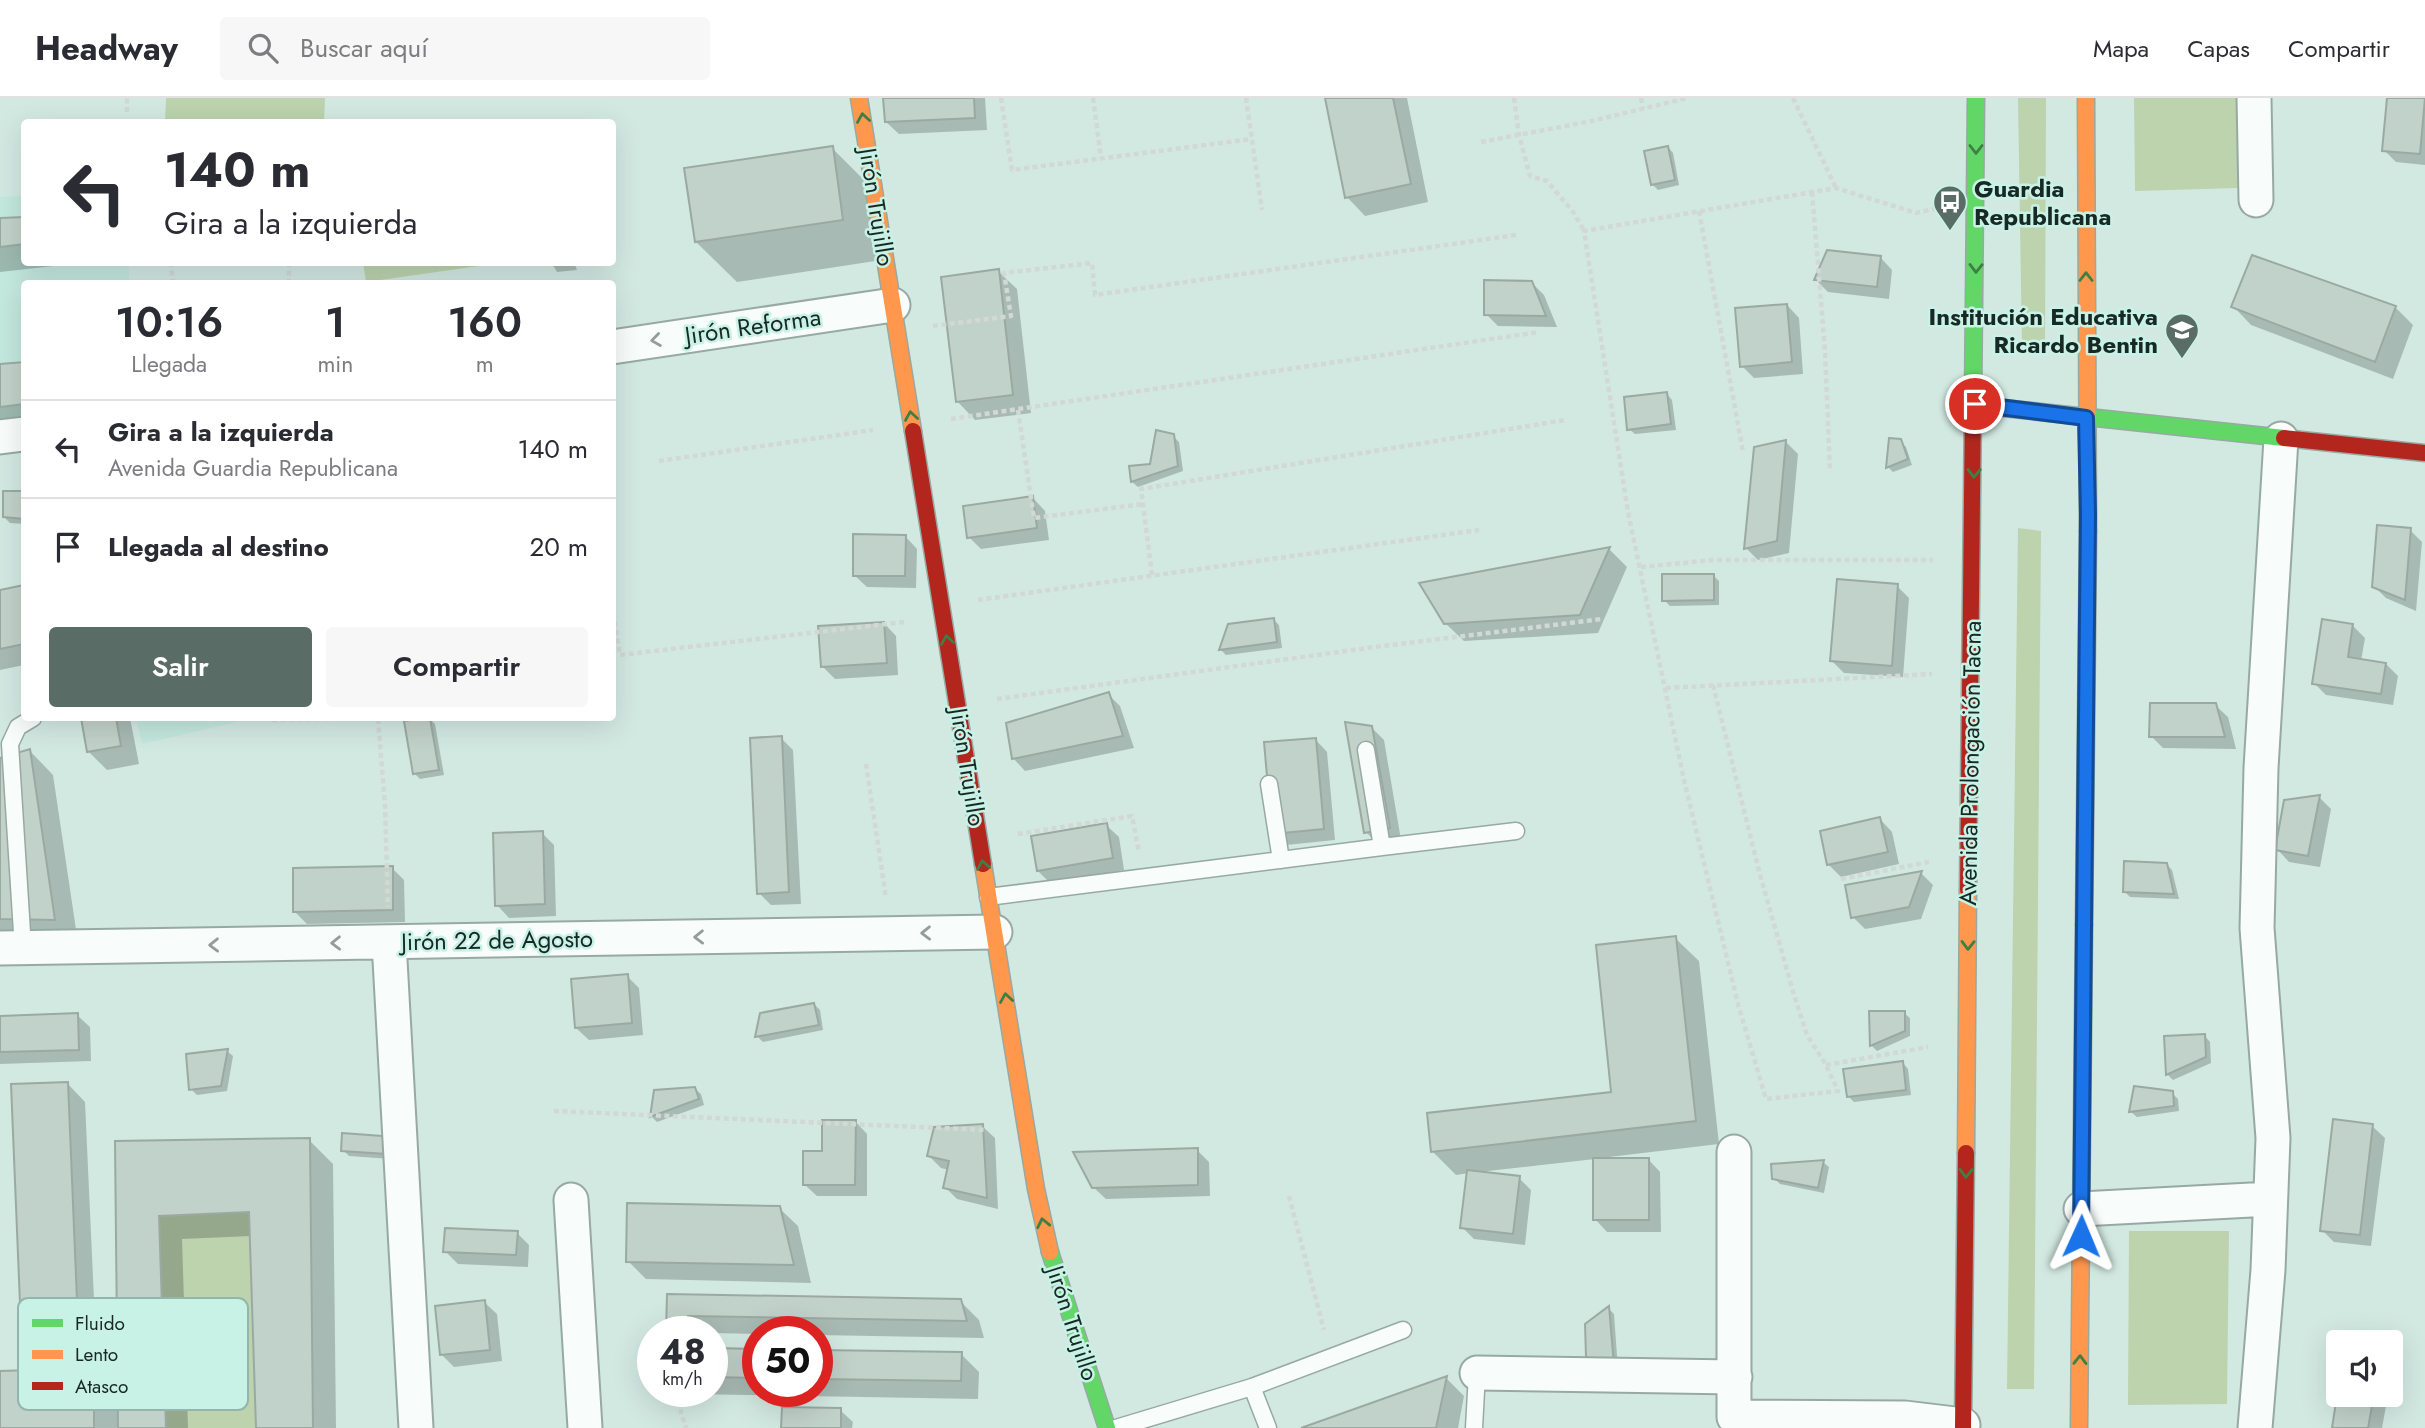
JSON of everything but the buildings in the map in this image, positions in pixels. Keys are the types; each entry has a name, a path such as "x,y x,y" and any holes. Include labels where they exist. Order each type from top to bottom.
{"main road":[{"name":"Jirón Trujillo","path":"859,98 1036,1189 1051,1256 1107,1428"},
{"name":"Avenida Prolongación Tacna","path":"1963,1427 1976,98"},
{"path":"2079,1428 2088,514 2086,98"},
{"path":"1975,404 2425,453"}],"street":[{"path":"2255,98 2256,200"},
{"name":"Jirón Reforma","path":"616,347 895,318"},
{"path":"0,437 21,434"},
{"path":"2255,1428 2268,1270 2273,1138 2257,928 2258,889 2264,700 2281,439"},
{"name":"Jirón 22 de Agosto","path":"12,948 995,932"},
{"path":"389,942 416,1428"},
{"path":"1734,1152 1734,1417 1905,1418 1963,1427"},
{"path":"2081,1209 2270,1199"},
{"path":"570,1200 584,1428"},
{"path":"1478,1373 1735,1377"}],"lane":[{"path":"12,948 10,744 18,727 28,721"},
{"path":"1366,750 1382,847"},
{"path":"1269,784 1281,860"},
{"path":"988,897 1516,831"},
{"path":"1116,1428 1252,1387 1403,1330"},
{"path":"1474,1428 1478,1373"},
{"path":"1252,1387 1268,1428"}],"path":[{"path":"127,98 127,112"},
{"path":"1001,98 1012,170 1252,139"},
{"path":"1093,98 1101,158"},
{"path":"1246,98 1262,210"},
{"path":"1514,98 1519,135 1530,176 1547,181 1574,213 1584,230 1628,512 1684,780 1738,1004 1766,1099 1838,1091 1807,1035 1797,1005 1759,871 1713,685"},
{"path":"1641,98 1643,109"},
{"path":"1481,142 1688,98"},
{"path":"1793,98 1836,188"},
{"path":"1584,230 1836,188 1916,213 1976,200"},
{"path":"1812,192 1825,350 1830,472"},
{"path":"1699,211 1743,452"},
{"path":"895,318 1011,316 1004,273 1092,262 1095,295 1516,235"},
{"path":"659,461 1539,332"},
{"path":"1018,410 1034,518 1143,503"},
{"path":"1152,575 1141,489 1565,420"},
{"path":"616,630 620,655 801,632 1152,575 1479,530"},
{"path":"1641,567 1713,560 1973,560"},
{"path":"958,704 1362,648 1602,619"},
{"path":"1666,688 1972,672"},
{"path":"377,721 385,805 389,942"},
{"path":"866,764 892,934"},
{"path":"979,840 1132,816 1143,877"},
{"path":"1840,879 1969,854"},
{"path":"1826,1065 1967,1041"},
{"path":"554,1111 1028,1132"},
{"path":"1289,1196 1324,1330"},
{"path":"679,1407 686,1428"}],"shaded area":[{"path":"166,98 325,98 324,119 165,119"},
{"path":"2018,98 2046,98 2045,354 2022,349"},
{"path":"2134,98 2237,98 2238,188 2135,191"},
{"path":"21,196 21,266 129,266 129,280 21,280 21,420 0,423 0,197"},
{"path":"364,266 479,266 380,280 366,280"},
{"path":"2018,528 2041,531 2034,1389 2007,1389"},
{"path":"137,721 241,721 142,744"},
{"path":"249,1212 256,1428 166,1428 165,1410 248,1410 248,1298 162,1298 159,1216"},
{"path":"2129,1231 2229,1231 2227,1404 2128,1405"}],"traffic: fast":[{"path":"1973,401 1976,98"},
{"path":"1975,405 2284,438"},
{"path":"2084,925 2088,531"},
{"path":"1050,1252 1107,1428"}],"traffic: slow":[{"path":"859,98 913,431"},
{"path":"2086,98 2088,531"},
{"path":"983,864 1036,1189 1050,1252"},
{"path":"1966,1153 1968,890"},
{"path":"2079,1428 2084,925"}],"traffic: jam":[{"path":"1968,890 1973,401"},
{"path":"913,431 983,864"},
{"path":"2284,438 2425,453"},
{"path":"1963,1428 1966,1153"}],"place":[{"name":"Guardia Republicana","path":"1950,232"},
{"name":"Institución Educativa Ricardo Bentin","path":"2182,360"}],"route":[{"path":"1975,404 2086,418 2088,514 2081,1236"}]}
